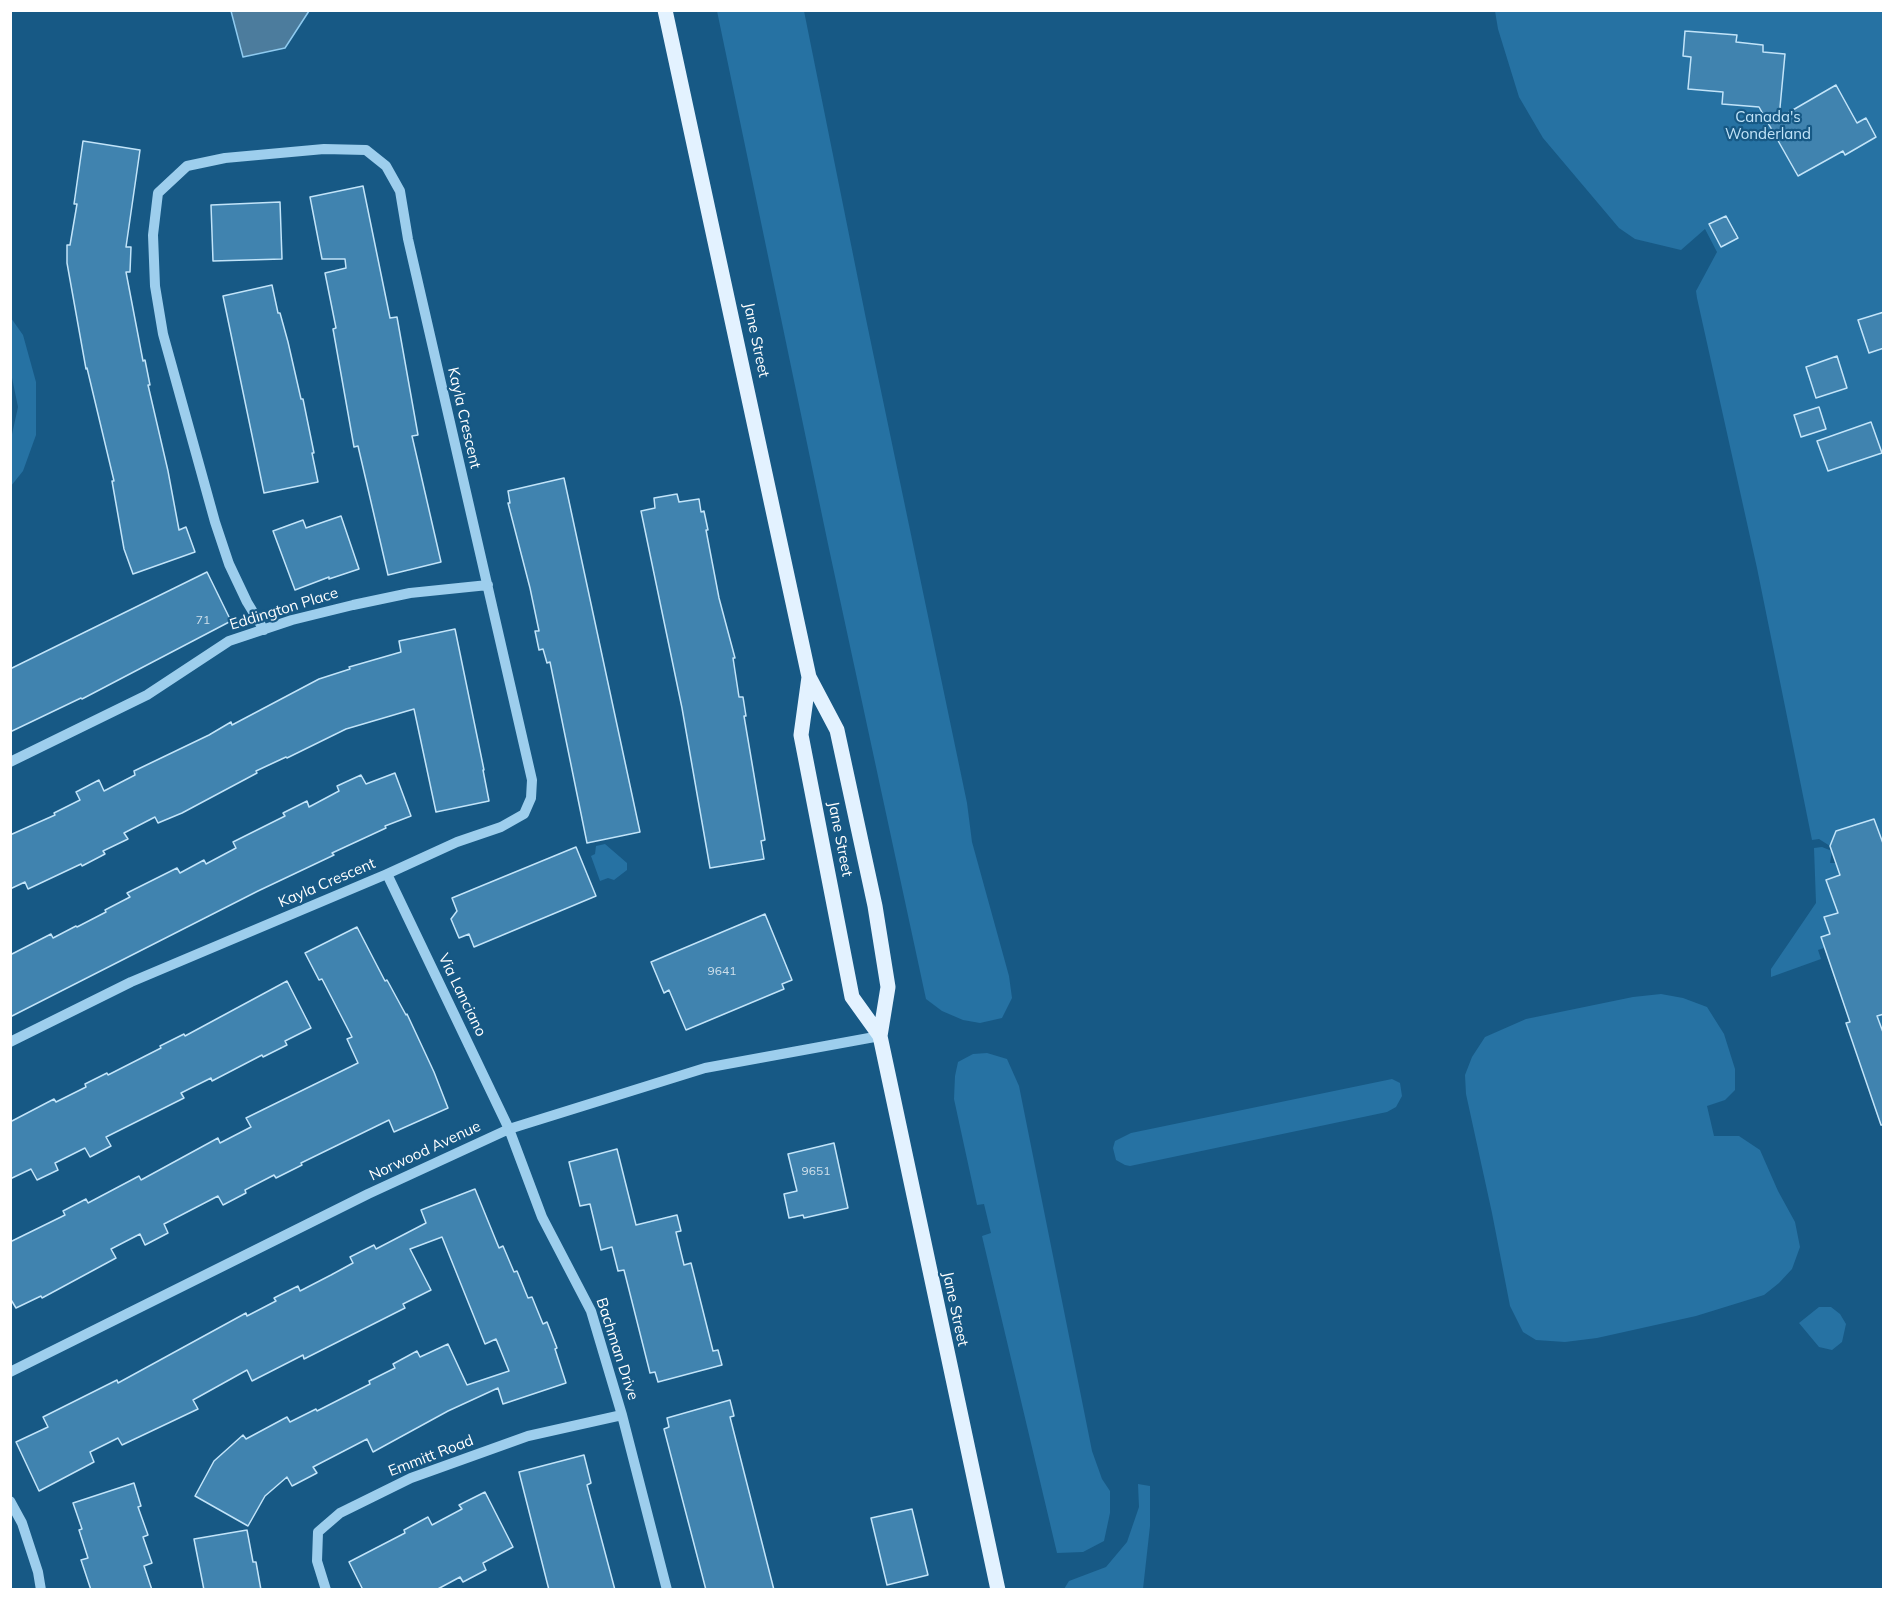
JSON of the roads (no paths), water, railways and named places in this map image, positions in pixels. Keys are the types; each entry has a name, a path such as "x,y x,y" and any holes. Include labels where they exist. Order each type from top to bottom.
{"main road":[{"name":"Jane Street","path":"665,10 809,677 837,730 874,906 888,987 880,1036 998,1590"},
{"name":"Jane Street","path":"809,677 801,735 852,997 880,1036"}],"street":[{"name":"Kayla Crescent","path":"10,1042 131,982 457,842 501,827 524,814 531,798 532,780 408,239 400,191 386,166 366,150 324,148 225,158 187,166 158,193 153,235 155,286 163,334 215,522 229,564 247,602 264,630"},
{"name":"Eddington Place","path":"10,762 147,695 229,641 292,620 353,605 410,593 488,585"},
{"name":"Via Lanciano","path":"387,874 509,1129"},
{"name":"Norwood Avenue","path":"10,1372 368,1194 509,1129 705,1068 880,1036"},
{"name":"Bachman Drive","path":"509,1129 542,1217 591,1311 622,1415 667,1590"},
{"name":"Emmitt Road","path":"326,1590 317,1561 318,1532 340,1513 411,1478 528,1436 622,1415"},
{"path":"10,1501 22,1523 38,1572 41,1590"}],"park label":[{"name":"Canada's Wonderland","path":"1768,126"}]}
